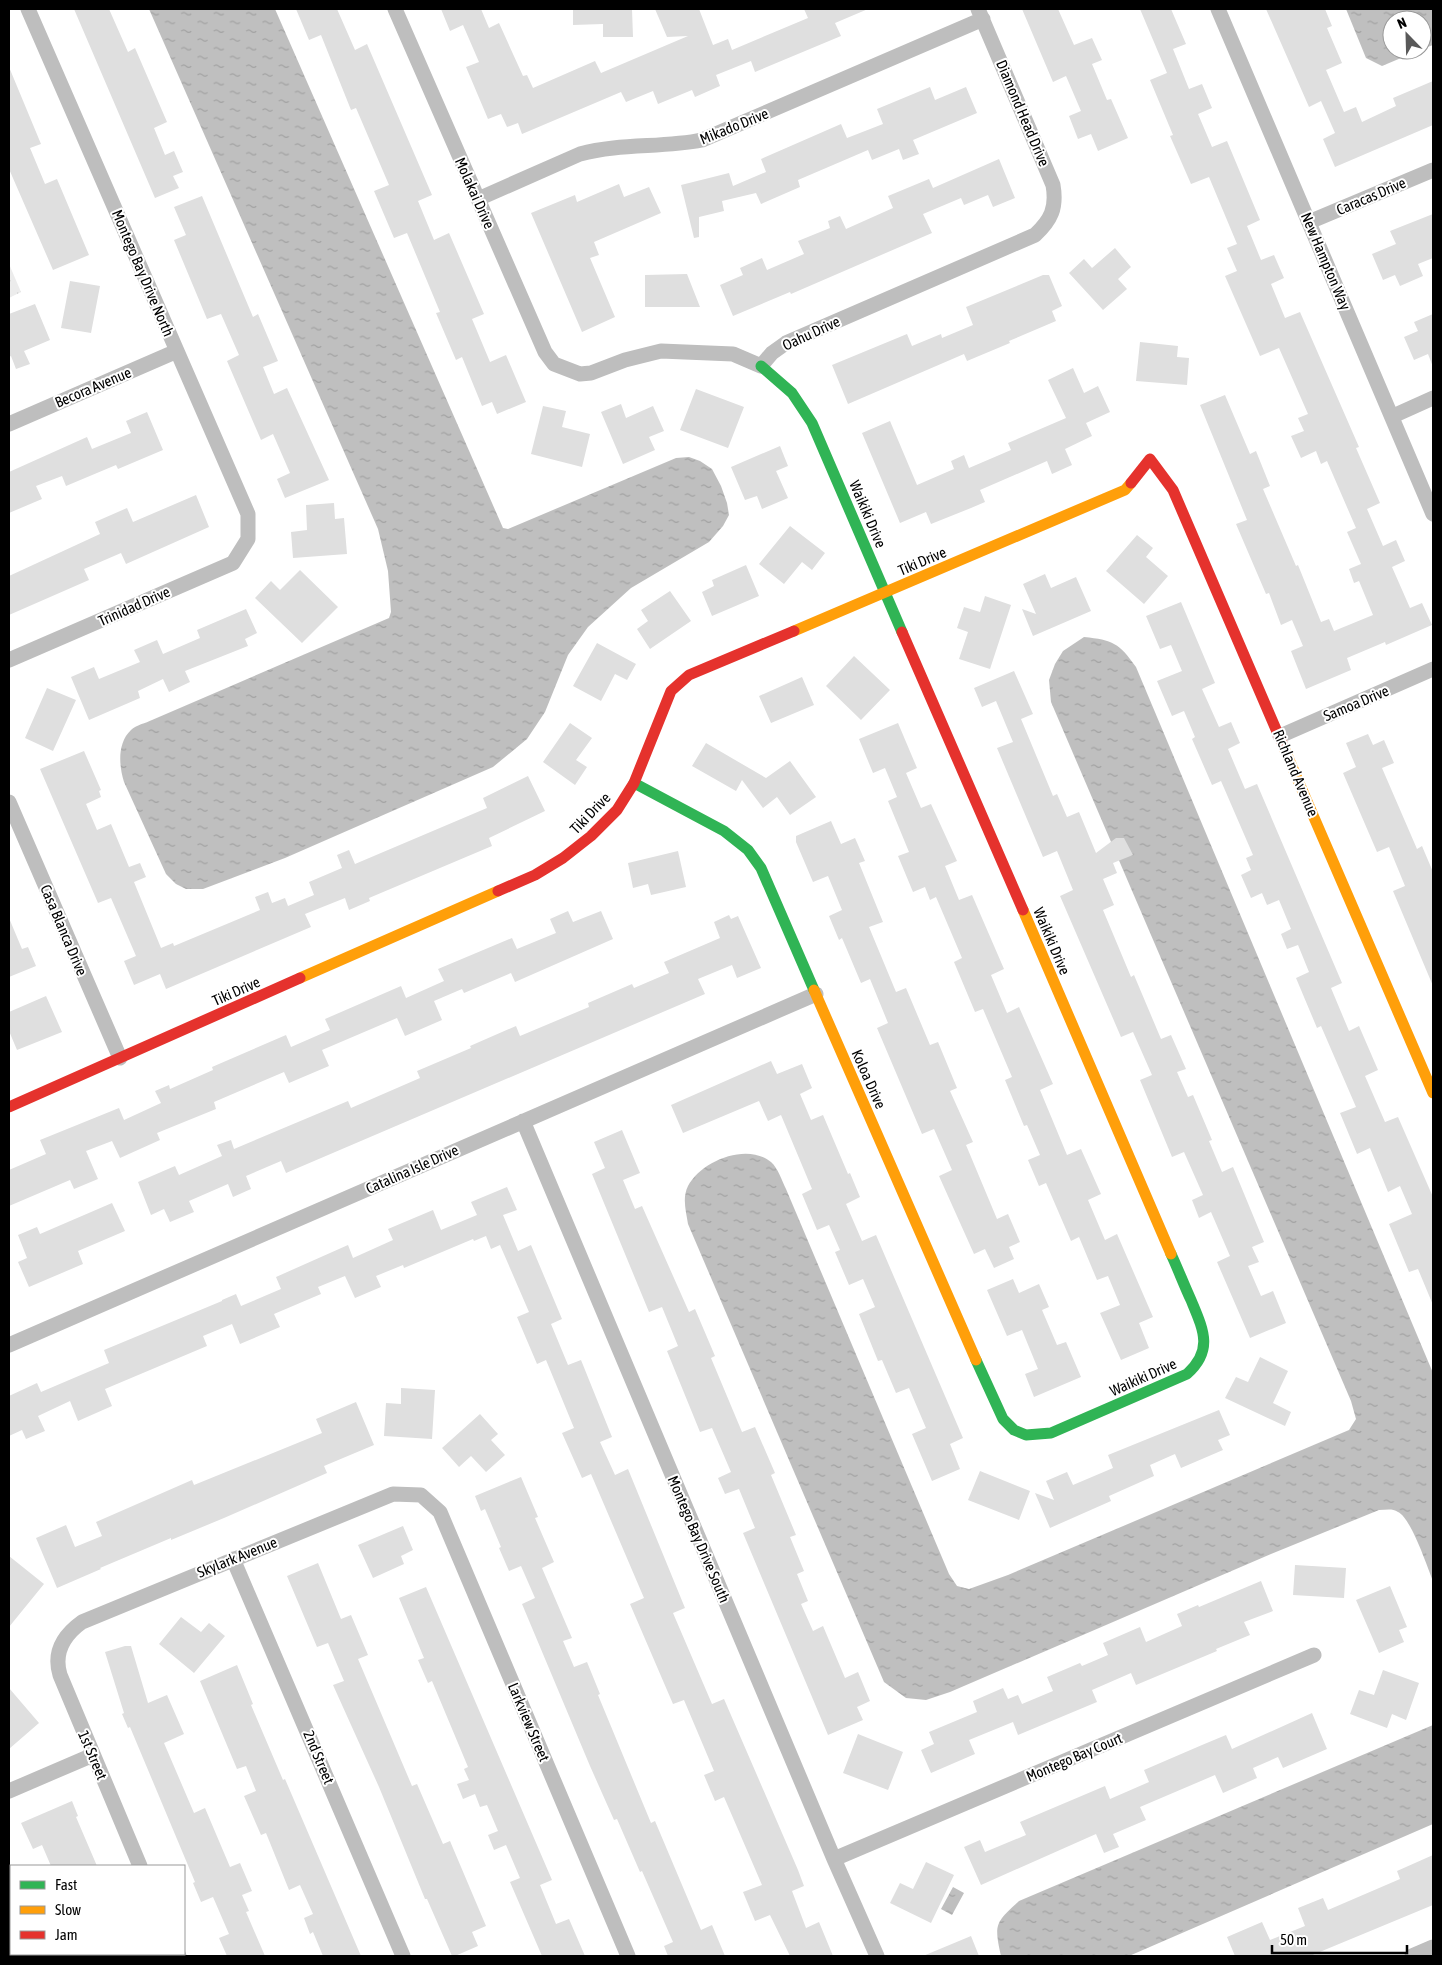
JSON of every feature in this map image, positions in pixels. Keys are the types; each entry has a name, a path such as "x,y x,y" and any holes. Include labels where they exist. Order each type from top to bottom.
{"street":[{"name":"Montego Bay Drive North","path":"28,9 248,514 248,539"},
{"name":"Molakai Drive","path":"395,9 545,352 554,364 580,374 591,373 625,360 661,351 697,351 732,354 762,366"},
{"name":"New Hampton Way","path":"1218,9 1393,416 1433,514"},
{"name":"Mikado Drive","path":"478,199 580,154 596,150 680,145 702,140 980,14"},
{"name":"Diamond Head Drive","path":"980,14 1049,172 1055,195 1050,219"},
{"name":"Caracas Drive","path":"1309,222 1433,170"},
{"name":"Oahu Drive","path":"762,366 772,353 786,342 1035,235 1050,219"},
{"name":"Becora Avenue","path":"9,424 177,351"},
{"name":"Waikiki Drive","path":"762,366 792,393 812,423 1203,1328 1204,1353 1198,1365 1187,1374 1051,1433 1036,1437 1021,1435"},
{"path":"1393,416 1433,398"},
{"name":"Tiki Drive","path":"9,1107 535,875 563,858 590,836 616,810 634,783 671,691 689,675 1125,490 1150,458"},
{"name":"Richland Avenue","path":"1150,458 1173,490 1433,1093"},
{"name":"Trinidad Drive","path":"9,660 233,563 248,539"},
{"name":"Samoa Drive","path":"1280,736 1433,670"},
{"name":"Koloa Drive","path":"634,783 724,831 748,850 761,868 998,1411 1007,1426 1021,1435"},
{"name":"Casa Blanca Drive","path":"9,802 120,1058"},
{"name":"Catalina Isle Drive","path":"9,1344 816,994"},
{"name":"Montego Bay Drive South","path":"523,1121 834,1859 877,1956"},
{"name":"Skylark Avenue","path":"63,1642 70,1630 82,1622 234,1559 393,1494 421,1494"},
{"name":"Larkview Street","path":"421,1494 440,1512 628,1956"},
{"name":"2nd Street","path":"234,1559 404,1956"},
{"name":"1st Street","path":"63,1642 56,1664 140,1865"},
{"name":"Montego Bay Court","path":"834,1859 1314,1655"},
{"path":"9,1791 93,1755"},
{"path":"1412,1956 1433,1947"}],"green space":[{"path":"9,264 21,292 9,298"}],"water":[{"path":"149,9 275,9 503,528 508,529 676,458 689,457 700,461 712,469 721,486 729,515 723,526 709,542 631,588 588,627 568,655 545,712 527,739 493,767 285,858 203,889 186,889 176,884 166,874 124,782 120,755 126,735 138,725 389,618 391,612 388,571 378,529"},
{"path":"1346,9 1433,9 1432,45 1432,10 1382,10 1382,60 1396,60 1382,66 1366,58"},
{"path":"1084,637 1109,641 1120,648 1136,667 1433,1373 1433,1581 1418,1543 1403,1516 1393,1510 1379,1510 1271,1554 950,1692 926,1700 906,1698 884,1682 688,1224 685,1200 688,1186 694,1177 714,1162 738,1154 750,1154 761,1156 771,1162 778,1171 949,1574 957,1586 969,1589 1008,1575 1349,1430 1356,1419 1351,1401 1051,702 1049,680 1055,664 1063,651"},
{"path":"1433,1725 1433,1824 1129,1956 1001,1956 997,1937 998,1925 1005,1914 1019,1901"},
{"path":"953,1887 964,1893 952,1915 941,1909"}],"building":[{"path":"74,9 109,9 128,52 135,48 167,122 154,128 165,155 174,151 183,172 173,176 179,188 155,198"},
{"path":"296,9 337,9 355,50 367,44 432,195 418,201 434,240 449,233 484,314 472,319 490,362 506,355 526,402 497,414 492,402 482,406 462,357 456,360 436,313 440,312 407,233 394,238 374,191 389,185 356,108 351,110 321,35 309,40"},
{"path":"441,9 481,9 489,28 499,23 523,76 527,75 533,88 595,61 601,73 688,36 667,37 655,9 699,9 713,45 728,39 732,50 808,18 804,9 868,9 835,23 841,36 755,72 751,61 716,75 720,86 695,97 692,90 658,104 653,91 626,102 621,92 522,134 518,123 507,127 501,114 488,119 466,67 479,62 463,25 450,31"},
{"path":"573,9 632,9 633,37 603,37 603,24 573,25"},
{"path":"1022,9 1058,9 1074,45 1092,38 1102,60 1092,64 1107,100 1111,99 1128,138 1098,151 1091,134 1078,139 1069,116 1081,111 1066,76 1053,82"},
{"path":"1140,9 1171,9 1186,44 1173,49 1189,89 1202,84 1212,108 1198,114 1212,147 1227,141 1260,220 1247,226 1261,260 1274,255 1284,278 1271,284 1285,318 1300,312 1359,447 1356,448 1380,503 1367,509 1383,546 1396,540 1405,561 1392,567 1410,608 1422,603 1432,625 1386,645 1385,642 1347,658 1351,670 1306,689 1291,651 1303,646 1292,620 1281,625 1269,593 1266,594 1236,524 1247,520 1200,405 1225,395 1250,454 1256,451 1270,486 1263,489 1296,566 1298,565 1321,622 1329,619 1334,631 1373,615 1359,581 1354,583 1349,569 1361,564 1347,532 1356,528 1327,461 1321,464 1316,451 1301,458 1291,436 1304,431 1298,418 1308,414 1279,348 1260,356 1225,276 1237,271 1227,248 1237,244 1209,177 1191,184 1170,136 1173,135 1150,80 1167,73"},
{"path":"1266,9 1325,9 1332,26 1327,28 1342,63 1326,70 1344,112 1356,107 1362,122 1396,106 1393,98 1433,81 1433,125 1335,167 1323,139 1335,133 1321,101 1309,107"},
{"path":"9,67 41,144 30,148 45,184 57,179 89,255 53,270 9,169"},
{"path":"930,87 935,100 966,87 977,113 913,140 919,154 903,160 899,149 872,160 868,150 798,180 800,187 761,204 756,193 722,201 724,211 699,217 699,237 694,238 681,185 729,173 733,186 766,172 761,159 841,124 847,138 883,124 877,109"},
{"path":"999,159 1015,198 993,207 988,195 964,205 961,198 923,214 932,233 791,294 790,292 733,316 720,285 743,275 740,268 762,258 767,270 804,254 798,241 830,228 828,221 840,216 846,229 893,208 888,196 929,179 933,188"},
{"path":"619,184 624,197 649,187 661,213 594,242 599,255 590,258 615,317 582,332 531,213 575,195 577,202"},
{"path":"202,196 253,317 258,314 278,361 263,367 274,394 287,388 329,480 285,498 277,479 290,473 273,434 261,440 227,361 239,355 221,314 207,319 174,240 186,235 174,207"},
{"path":"1433,214 1433,258 1418,264 1423,276 1400,286 1395,275 1383,280 1372,254 1396,244 1390,231"},
{"path":"1115,248 1131,267 1118,279 1127,289 1103,310 1069,273 1084,259 1092,268"},
{"path":"687,274 700,307 645,307 645,275"},
{"path":"1043,275 1049,275 1062,306 1052,311 1056,321 967,361 964,354 848,404 832,365 907,334 912,346 941,334 942,338 973,325 966,307"},
{"path":"70,281 100,286 91,333 61,328"},
{"path":"35,304 50,340 24,351 30,364 16,369 11,356 9,357 9,314"},
{"path":"1433,314 1433,367 1428,354 1414,360 1404,337 1418,331 1414,322"},
{"path":"1140,342 1178,346 1177,357 1189,358 1187,385 1136,381"},
{"path":"1073,368 1084,393 1098,386 1110,412 1086,423 1092,436 1065,449 1072,465 1052,474 1047,461 980,490 985,502 971,508 931,524 926,512 900,523 862,433 890,421 917,485 954,469 951,461 964,455 969,468 1011,450 1008,443 1066,418 1048,380"},
{"path":"696,389 744,407 728,448 680,430"},
{"path":"621,404 626,418 653,406 664,431 649,437 655,450 623,464 601,412"},
{"path":"543,406 566,411 562,427 590,434 582,467 531,454"},
{"path":"147,412 163,450 118,469 116,465 66,486 62,476 36,486 42,499 9,513 9,472 87,437 92,449 131,433 126,421"},
{"path":"780,446 788,466 776,471 788,498 762,509 757,496 745,500 731,467"},
{"path":"196,495 209,527 126,564 121,553 84,569 89,580 9,615 9,576 100,534 95,522 127,508 133,522"},
{"path":"334,503 335,519 344,518 347,554 293,558 291,532 307,530 306,505"},
{"path":"790,526 825,553 812,570 802,562 784,584 759,564"},
{"path":"1137,535 1153,548 1146,557 1168,576 1144,604 1106,571"},
{"path":"746,565 759,596 712,616 702,592 714,586 712,580"},
{"path":"300,570 338,607 302,643 255,598 271,581 280,590"},
{"path":"1045,574 1051,588 1076,577 1091,611 1033,636 1022,609 1036,614 1023,584"},
{"path":"670,591 691,621 650,649 637,629 648,621 641,610"},
{"path":"985,596 1011,605 990,669 959,659 968,632 957,628 964,607 980,612"},
{"path":"1181,602 1215,683 1202,689 1219,727 1231,722 1240,743 1228,749 1245,789 1257,784 1342,983 1331,988 1349,1031 1359,1026 1378,1070 1365,1076 1385,1122 1398,1117 1433,1197 1433,1305 1418,1269 1409,1272 1389,1224 1412,1214 1400,1186 1388,1192 1370,1148 1357,1154 1340,1113 1356,1107 1321,1026 1317,1028 1296,978 1309,972 1298,945 1287,949 1281,934 1291,929 1279,900 1267,905 1262,893 1251,898 1241,875 1251,870 1246,858 1253,855 1221,781 1212,785 1192,739 1195,737 1184,711 1172,716 1157,681 1182,671 1171,645 1160,649 1146,616"},
{"path":"246,609 257,633 245,639 248,646 185,671 190,682 169,692 163,679 138,691 140,698 89,720 71,677 94,667 99,679 140,662 134,650 157,640 163,654 200,638 197,630"},
{"path":"597,643 636,664 627,680 615,674 601,701 573,686"},
{"path":"854,656 890,690 861,720 826,686"},
{"path":"1014,671 1033,714 1021,719 1053,796 1057,794 1067,817 1079,812 1096,853 1116,838 1124,838 1133,855 1113,863 1117,873 1103,879 1114,905 1103,910 1131,977 1134,975 1161,1039 1171,1035 1186,1069 1177,1072 1188,1097 1193,1095 1212,1140 1209,1141 1222,1172 1233,1167 1264,1242 1252,1247 1259,1262 1248,1266 1261,1296 1273,1291 1286,1323 1250,1338 1217,1262 1230,1256 1211,1212 1199,1218 1192,1200 1203,1195 1184,1152 1172,1157 1140,1080 1152,1075 1133,1032 1121,1037 1060,896 1073,890 1057,851 1043,857 997,748 1013,742 996,701 982,707 974,688"},
{"path":"802,677 814,705 771,723 759,696"},
{"path":"47,688 76,700 53,751 25,738"},
{"path":"570,723 592,738 576,760 587,767 575,785 543,762"},
{"path":"898,723 917,768 906,773 921,808 931,804 957,861 945,866 959,900 972,895 1004,969 991,975 1007,1013 1019,1007 1053,1084 1040,1090 1067,1155 1081,1149 1101,1194 1088,1200 1105,1240 1117,1234 1153,1317 1139,1323 1149,1348 1121,1360 1100,1313 1120,1305 1108,1276 1097,1280 1079,1237 1071,1241 1046,1183 1039,1186 1028,1160 1040,1155 1027,1125 1024,1126 1005,1080 1012,1077 983,1009 975,1012 954,962 962,958 936,897 930,900 925,887 913,892 898,856 909,852 888,801 897,797 885,768 873,773 859,739"},
{"path":"1368,734 1373,745 1384,740 1394,763 1382,768 1417,849 1422,846 1433,872 1433,986 1393,891 1405,886 1389,847 1377,852 1343,773 1356,767 1346,743"},
{"path":"706,743 766,778 790,761 816,797 790,815 777,797 763,808 742,780 736,791 692,766"},
{"path":"84,751 101,790 99,791 101,797 86,804 97,830 111,824 129,867 140,863 146,877 134,882 161,948 173,943 174,946 260,910 255,897 268,892 272,903 285,898 288,906 314,895 309,882 342,868 337,855 349,850 355,864 487,808 483,798 528,776 545,811 489,838 492,846 369,898 370,901 349,910 345,898 305,914 311,927 166,989 160,974 134,985 124,961 136,956 111,898 98,903 40,769"},
{"path":"831,821 841,844 855,838 865,861 859,863 883,922 869,927 896,992 906,988 930,1045 938,1042 957,1088 950,1091 973,1142 966,1145 997,1219 1008,1214 1020,1242 1009,1247 1014,1259 994,1268 985,1249 974,1254 939,1176 952,1170 934,1129 922,1134 877,1028 888,1023 870,979 861,983 842,938 839,940 829,916 842,910 828,876 813,882 796,842 796,836"},
{"path":"678,851 686,887 651,895 648,884 633,888 628,863"},
{"path":"568,911 573,922 601,911 613,939 515,982 511,973 464,993 462,989 434,1001 442,1020 405,1036 397,1018 322,1050 329,1066 289,1083 284,1072 214,1102 216,1109 157,1133 160,1140 120,1158 112,1141 86,1151 98,1179 74,1189 70,1180 9,1206 9,1170 46,1154 40,1140 119,1108 124,1120 161,1103 155,1091 169,1085 170,1089 213,1070 212,1067 286,1035 291,1047 330,1030 325,1019 401,986 406,998 444,981 438,969 512,938 517,949 556,933 550,919"},
{"path":"729,915 731,919 738,916 761,968 737,978 732,965 698,979 705,994 286,1173 281,1161 246,1176 251,1189 233,1197 228,1184 189,1201 194,1212 170,1222 164,1209 151,1215 138,1182 175,1166 179,1175 222,1156 217,1145 231,1140 234,1149 348,1101 351,1108 420,1078 417,1071 516,1026 520,1036 589,1007 588,1003 632,984 634,988 669,973 664,962 720,938 714,922"},
{"path":"9,918 22,949 28,947 36,966 9,977"},
{"path":"46,996 62,1032 17,1050 9,1031 9,1012"},
{"path":"771,1061 777,1074 802,1064 812,1088 800,1094 811,1120 823,1115 860,1197 846,1204 862,1241 876,1235 963,1438 950,1444 960,1469 932,1481 912,1434 926,1428 909,1388 896,1393 882,1360 878,1361 859,1314 875,1307 863,1279 849,1285 835,1252 840,1250 829,1225 817,1230 802,1194 812,1189 781,1115 768,1121 759,1101 683,1133 671,1105"},
{"path":"622,1130 640,1173 623,1180 635,1209 642,1206 689,1312 695,1309 715,1356 711,1358 742,1432 755,1427 775,1473 771,1475 796,1535 790,1537 804,1571 797,1574 808,1601 801,1604 813,1631 823,1626 845,1678 858,1672 870,1701 857,1707 863,1720 828,1735 743,1533 755,1528 739,1489 725,1494 718,1478 731,1472 712,1428 700,1432 667,1351 678,1346 662,1307 649,1312 592,1174 605,1168 594,1142"},
{"path":"507,1187 517,1210 503,1215 518,1251 531,1245 562,1319 551,1324 568,1365 581,1360 612,1437 600,1442 615,1475 628,1469 685,1608 673,1613 712,1704 724,1699 798,1870 804,1886 792,1891 806,1928 819,1922 833,1956 790,1956 770,1915 755,1921 743,1892 762,1885 724,1797 715,1801 704,1775 714,1771 684,1700 673,1704 630,1604 644,1598 591,1474 582,1478 562,1433 574,1428 546,1360 537,1364 517,1317 529,1312 500,1245 491,1249 486,1236 474,1241 473,1239 404,1268 403,1265 376,1276 381,1287 355,1298 345,1276 318,1287 321,1294 274,1314 280,1327 240,1344 232,1324 203,1336 207,1346 105,1389 112,1406 78,1421 70,1401 38,1416 45,1431 26,1439 22,1430 9,1436 9,1396 37,1383 41,1392 109,1363 104,1350 236,1294 241,1306 281,1289 276,1277 348,1245 353,1258 393,1240 388,1229 433,1210 441,1230 477,1215 471,1202"},
{"path":"112,1203 125,1231 78,1251 83,1264 29,1287 18,1262 27,1258 18,1235 37,1227 40,1234"},
{"path":"1013,1279 1019,1293 1039,1284 1049,1307 1042,1310 1057,1345 1066,1342 1081,1377 1034,1397 1025,1374 1038,1369 1022,1330 1007,1336 987,1290"},
{"path":"1260,1357 1288,1371 1273,1403 1291,1412 1285,1426 1225,1398 1236,1377 1248,1382"},
{"path":"401,1388 435,1390 432,1439 384,1436 386,1403 401,1404"},
{"path":"356,1402 374,1445 324,1466 327,1473 224,1518 100,1568 57,1588 36,1538 66,1525 75,1547 102,1536 96,1522 192,1480 194,1485 322,1433 316,1419"},
{"path":"1219,1410 1230,1435 1218,1440 1223,1450 1181,1468 1175,1454 1150,1465 1154,1476 1109,1496 1111,1501 1050,1528 1035,1493 1054,1500 1046,1481 1067,1472 1073,1485 1113,1468 1108,1455"},
{"path":"480,1414 498,1434 491,1440 505,1455 486,1472 471,1456 459,1467 442,1448"},
{"path":"980,1471 1030,1491 1019,1520 968,1500"},
{"path":"521,1477 538,1517 535,1518 554,1562 542,1568 572,1638 563,1641 574,1667 587,1662 600,1694 598,1695 651,1823 655,1821 701,1930 712,1925 725,1956 668,1956 664,1946 673,1942 617,1819 614,1820 522,1604 535,1598 521,1566 509,1571 485,1509 481,1511 475,1496"},
{"path":"403,1526 413,1550 401,1556 404,1564 373,1578 358,1545"},
{"path":"9,1556 44,1584 9,1627"},
{"path":"318,1563 341,1619 351,1615 368,1655 358,1659 412,1786 417,1784 443,1844 450,1841 486,1926 472,1932 478,1946 455,1956 452,1956 427,1899 425,1899 379,1787 333,1685 344,1681 328,1643 317,1647 287,1576"},
{"path":"1295,1565 1346,1568 1344,1598 1293,1595"},
{"path":"1261,1581 1273,1611 1244,1622 1250,1635 1136,1685 1131,1673 1092,1690 1097,1702 1018,1735 1013,1722 969,1740 975,1754 931,1773 921,1750 934,1744 929,1732 977,1712 973,1701 1003,1688 1008,1699 1018,1695 1022,1704 1053,1691 1047,1677 1080,1663 1082,1666 1108,1655 1103,1643 1140,1627 1146,1642 1182,1626 1177,1614 1198,1605 1199,1607"},
{"path":"1390,1586 1407,1627 1399,1630 1404,1642 1379,1653 1356,1600"},
{"path":"426,1587 552,1880 540,1885 556,1924 569,1919 585,1956 542,1956 510,1882 520,1878 506,1845 494,1850 488,1835 498,1831 487,1805 480,1807 475,1794 463,1799 457,1784 469,1780 464,1769 468,1767 432,1681 428,1683 418,1660 424,1658 399,1598"},
{"path":"181,1617 201,1632 209,1623 225,1636 194,1673 159,1644"},
{"path":"131,1646 148,1703 167,1695 184,1734 164,1743 194,1813 205,1808 230,1867 240,1863 252,1891 242,1895 249,1911 246,1912 265,1956 227,1956 219,1938 229,1934 213,1897 201,1902 193,1883 195,1882 130,1727 128,1728 122,1714 124,1713 105,1652"},
{"path":"237,1665 253,1704 251,1705 361,1956 323,1956 313,1932 310,1934 304,1918 313,1914 300,1885 289,1890 266,1833 261,1835 244,1796 256,1791 246,1766 237,1769 200,1681"},
{"path":"1383,1670 1419,1683 1406,1720 1392,1714 1387,1728 1350,1714 1359,1690 1374,1695"},
{"path":"9,1688 39,1723 9,1749"},
{"path":"1312,1713 1327,1749 1283,1768 1278,1757 1253,1768 1257,1778 1223,1793 1215,1775 1140,1807 1146,1820 1113,1834 1119,1847 1104,1853 1096,1834 981,1885 964,1847 980,1840 985,1852 1026,1835 1020,1822 1105,1786 1110,1799 1149,1782 1144,1770 1202,1745 1226,1735 1232,1749"},
{"path":"858,1734 903,1752 888,1790 843,1773"},
{"path":"72,1801 78,1816 76,1817 97,1865 51,1865 42,1845 33,1849 21,1823"},
{"path":"1433,1855 1433,1905 1310,1956 1235,1956 1227,1937 1262,1922 1270,1940 1305,1926 1298,1908 1323,1898 1328,1910 1400,1879 1397,1871"},
{"path":"926,1862 954,1875 931,1923 890,1903 900,1883 913,1889"},
{"path":"971,1936 979,1956 923,1956"}],"traffic: fast":[{"path":"761,366 792,393 812,423 902,632"},
{"path":"634,783 724,831 748,850 761,868 814,990"},
{"path":"976,1360 1003,1419 1014,1430 1026,1435 1051,1433 1187,1374 1201,1356 1204,1339 1199,1320 1171,1254"}],"traffic: slow":[{"path":"794,631 1125,490 1131,483"},
{"path":"1284,748 1433,1093"},
{"path":"300,978 498,891"},
{"path":"1023,910 1171,1254"},
{"path":"814,990 976,1360"}],"traffic: jam":[{"path":"1131,483 1150,459 1173,490 1284,748"},
{"path":"498,891 535,875 563,858 591,836 617,810 634,783 671,691 689,675 794,631"},
{"path":"902,632 1023,910"},
{"path":"9,1107 300,978"}]}
